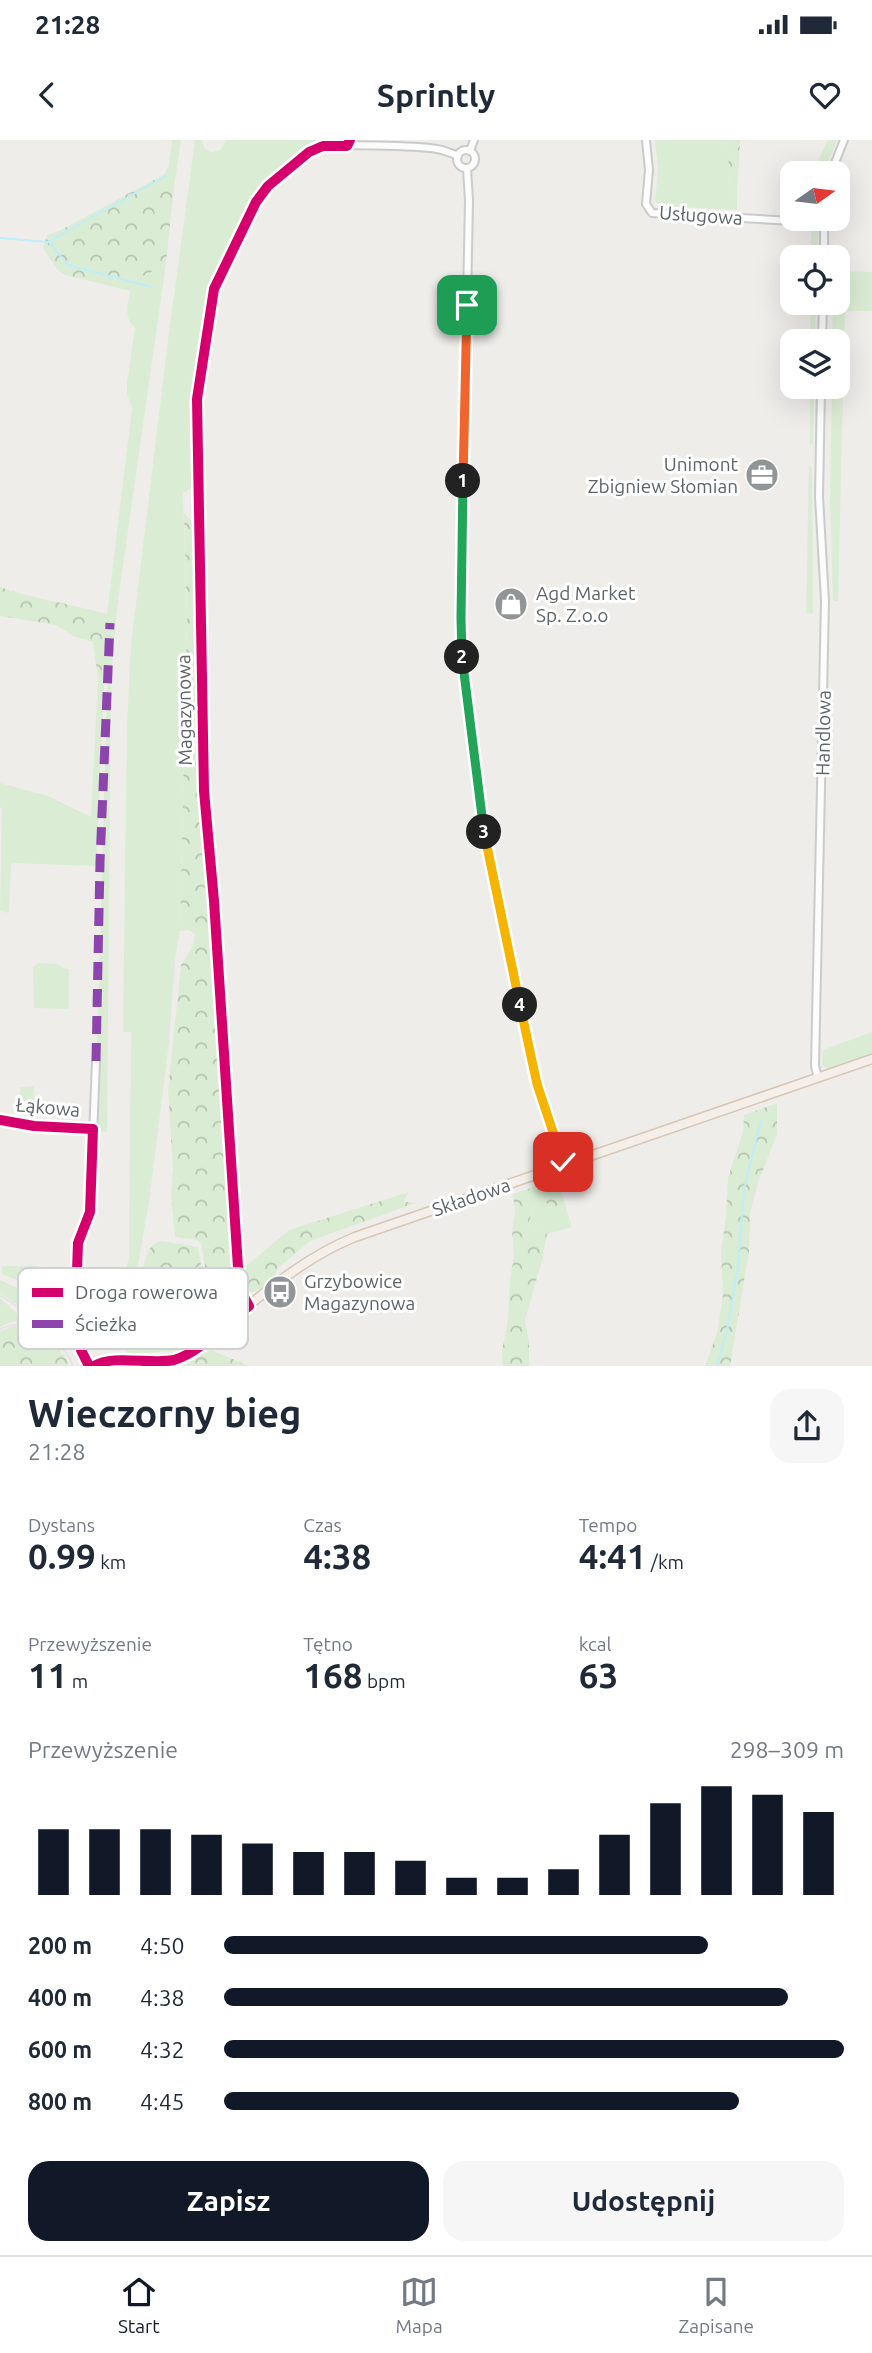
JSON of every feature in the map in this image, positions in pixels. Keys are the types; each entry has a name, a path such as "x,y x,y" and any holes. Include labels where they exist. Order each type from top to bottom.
{"main road":[{"name":"Składowa","path":"248,1306 301,1265 338,1245 872,1059"},
{"name":"Składowa","path":"91,1366 103,1362 163,1361 181,1357 194,1349"}],"street":[{"path":"470,151 474,140"},
{"name":"Usługowa","path":"646,140 649,161 646,204 652,213 780,220"},
{"path":"836,161 844,140"},
{"name":"Magazynowa","path":"238,1268 214,901 204,791 197,399 210,303 219,276 261,194 316,149 332,146 429,148 458,156"},
{"path":"463,150 470,151 475,161 474,165 467,168 459,164 458,156 463,150"},
{"path":"467,168 469,201 462,659 486,844 533,1071 564,1165"},
{"name":"Handlowa","path":"818,1078 815,1066 825,601 820,496 821,399"},
{"path":"77,1268 78,1242 90,1212 96,1061"},
{"name":"Łąkowa","path":"0,1120 34,1126 93,1129"},
{"path":"81,1349 91,1366"}],"green space":[{"path":"172,140 181,140 174,187 163,176 169,165"},
{"path":"195,140 202,140 204,148 211,152 220,150 227,140 326,140 315,144 275,176 254,199 212,283 197,359 193,417 193,486 183,494 187,616 180,931 149,1203 137,1268 126,1268 129,1256 131,1032 123,1032 127,725 131,645"},
{"path":"655,140 724,140 728,154 730,192 737,195 737,210 661,206 655,201 658,168"},
{"path":"724,140 740,140 737,195 730,192 728,154"},
{"path":"828,140 837,140 829,161 818,161"},
{"path":"163,175 174,187 166,263 146,275 113,282 110,286 65,275 58,270 43,248 47,235"},
{"path":"811,231 818,231 817,245 811,245"},
{"path":"166,263 117,609 111,677 107,1132 98,1132 101,1059 97,1057 107,681 104,684 96,866 11,863 9,913 0,911 0,783 48,796 91,817 98,679 104,683 107,614 132,408 127,394 127,383 135,327 128,315 130,291 110,286 113,282 146,275"},
{"path":"850,271 872,272 872,311 850,311"},
{"path":"811,315 816,315 815,329 810,329"},
{"path":"833,315 845,315 845,329 832,329"},
{"path":"810,399 814,399 813,445 810,444"},
{"path":"832,399 843,399 838,601 833,601 830,499"},
{"path":"809,465 812,468 813,614 806,613"},
{"path":"184,513 195,524 203,823 231,1202 228,1205 228,1214 232,1220 236,1268 205,1268 201,1244 197,1240 175,1237 171,1195 173,1169 168,1091 181,965 194,944 195,934 189,930 180,931 187,616"},
{"path":"0,587 107,614 104,684 98,679 93,642 73,636 56,625 0,616"},
{"path":"38,963 58,964 69,969 69,1009 34,1008 33,967"},
{"path":"872,1032 872,1055 828,1069 822,1065 823,1050"},
{"path":"34,1086 35,1113 21,1113 20,1087"},
{"path":"777,1103 777,1134 758,1183 750,1213 749,1251 730,1366 705,1366 717,1333 723,1295 721,1252 728,1177 743,1132 744,1115"},
{"path":"557,1179 565,1204 551,1211 543,1196 535,1200 527,1230 539,1229 547,1234 525,1320 529,1341 529,1366 503,1366 502,1351 514,1257 513,1194"},
{"path":"409,1192 405,1202 416,1203 310,1241 277,1269 276,1274 262,1287 248,1292 248,1268 245,1268 289,1230"},
{"path":"543,1196 551,1210 565,1204 572,1227 547,1234 539,1229 527,1231 535,1200"},
{"path":"161,1241 198,1247 201,1268 143,1268 154,1244"},
{"path":"2,1266 38,1266 18,1268 18,1280 2,1274"},
{"path":"0,1280 18,1288 18,1305 0,1293"},
{"path":"0,1298 18,1315 18,1322 0,1327"},
{"path":"18,1325 18,1349 58,1349 69,1366 0,1366 0,1331"},
{"path":"127,1349 177,1349 174,1351 127,1354"},
{"path":"211,1350 249,1366 183,1366"}],"waterway":[{"path":"0,238 48,242 166,176"},
{"path":"49,242 68,265 151,287"},
{"path":"717,1366 727,1331 738,1267 744,1189 761,1120"}],"tram line":[{"path":"0,1295 18,1308"},
{"path":"0,1329 18,1325"},
{"path":"63,1349 73,1366"}],"marked path":[{"path":"96,1061 100,862 110,623"}],"cycle path":[{"path":"238,1268 214,901 204,791 197,399 214,289 256,202 268,186 309,152 323,146 347,146 350,140"},
{"path":"0,1120 34,1126 93,1129 90,1212 78,1243 77,1268"},
{"path":"81,1349 89,1366"},
{"path":"94,1366 122,1360 174,1360 196,1349"}],"place":[{"name":"Unimont Zbigniew Słomian","path":"762,475"},
{"name":"Agd Market Sp. Z.o.o","path":"511,604"},
{"name":"Grzybowice Magazynowa","path":"280,1292"}],"route":[{"path":"467,305 462,659 486,844 533,1071 563,1162"}]}
